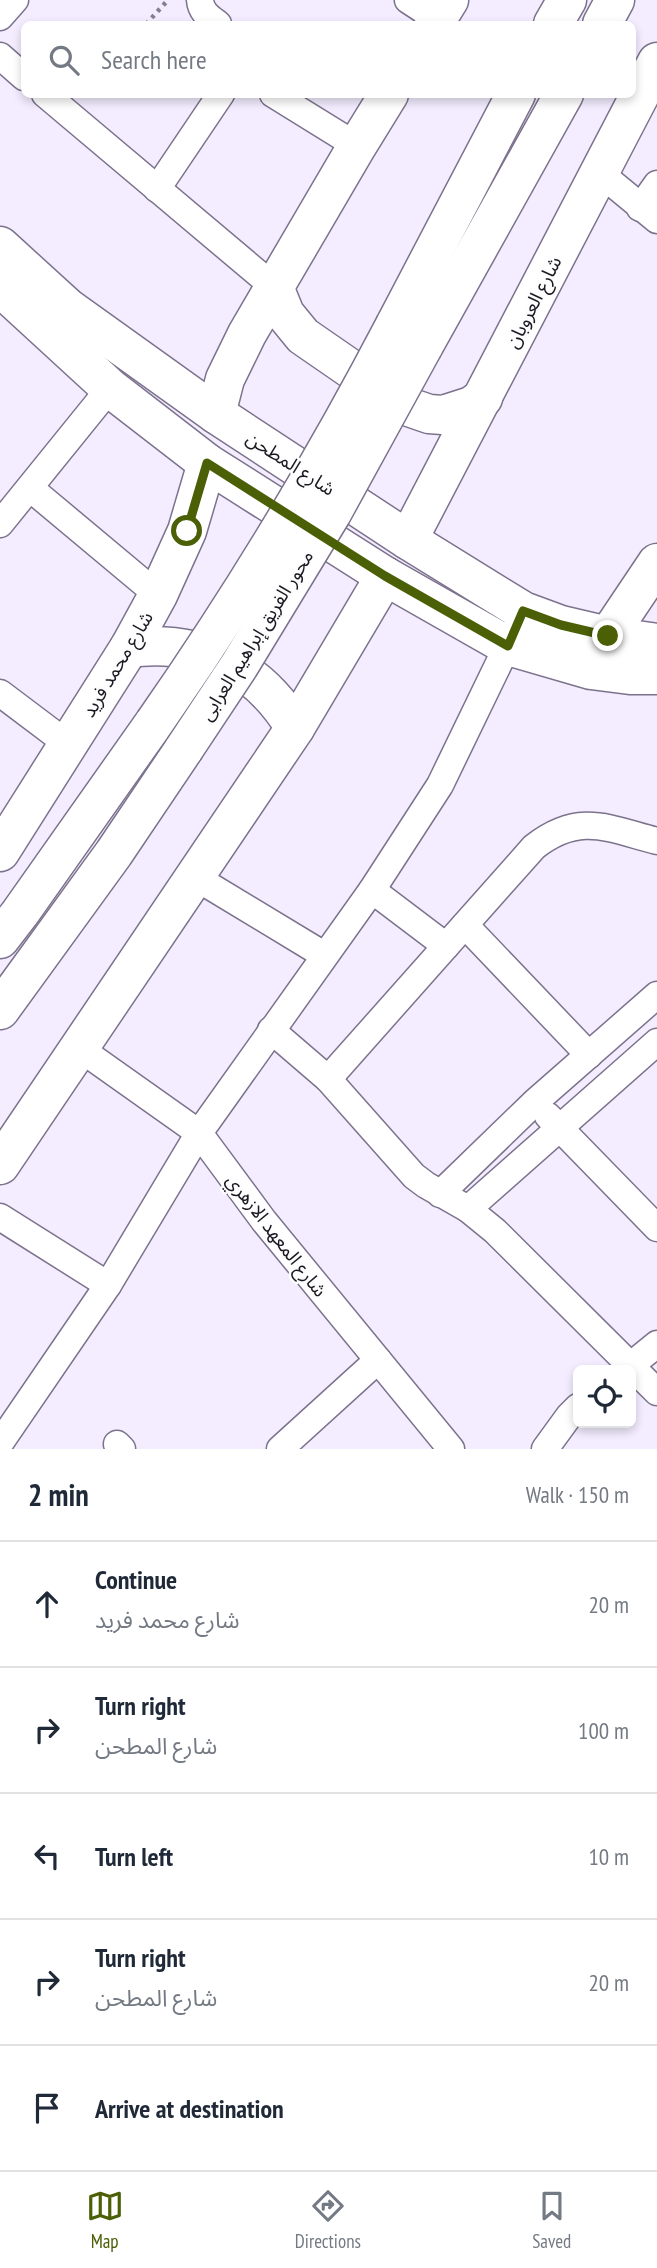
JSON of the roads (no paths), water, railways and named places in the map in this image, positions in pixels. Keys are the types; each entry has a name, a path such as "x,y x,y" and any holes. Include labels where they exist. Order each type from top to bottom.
{"street":[{"path":"0,17 15,0"},
{"path":"200,0 200,7 214,21"},
{"path":"555,21 567,0"},
{"path":"604,21 615,0"},
{"path":"0,57 21,74"},
{"name":"شارع العروبان","path":"408,540 657,62"},
{"path":"50,98 274,287 285,314 303,336 403,405 429,414 443,415 471,406 483,398"},
{"path":"157,189 218,98"},
{"path":"279,98 357,146"},
{"path":"216,414 225,379 236,356 387,98"},
{"name":"محور الفريق إبراهيم العرابى","path":"0,1010 114,853 184,749 326,525 514,98"},
{"name":"محور الفريق إبراهيم العرابى","path":"0,939 207,646 306,489 409,336 561,98"},
{"path":"600,173 648,214 657,184"},
{"name":"شارع المطحن","path":"0,246 68,308 216,414 408,540 523,611 561,625 608,636 657,643"},
{"path":"0,287 110,388 207,463 385,576 508,646 591,670 657,675"},
{"path":"0,524 110,388"},
{"name":"شارع محمد فريد","path":"0,852 129,648 158,595 187,531 207,463"},
{"path":"30,488 158,595"},
{"path":"608,636 657,563"},
{"path":"0,1165 295,728 385,576"},
{"path":"0,1443 108,1285 199,1133 372,890 440,785 523,611"},
{"path":"129,648 168,646 207,653 225,661 242,671 272,696 295,728"},
{"path":"0,693 69,745"},
{"path":"328,1079 534,847 551,834 571,827 592,825 657,841"},
{"path":"195,877 324,955"},
{"path":"372,890 446,946"},
{"path":"465,925 589,1055"},
{"path":"440,1194 535,1102 657,995"},
{"path":"271,1030 328,1079 414,1176 468,1209 495,1231 626,1365"},
{"path":"468,1209 657,1041"},
{"name":"شارع المعهد الازهري","path":"79,1048 199,1133 264,1221 451,1449"},
{"path":"535,1102 657,1228"},
{"path":"0,1217 108,1285"},
{"path":"632,1365 657,1344"},
{"path":"280,1449 378,1360"},
{"path":"636,1374 657,1392"},
{"path":"545,1449 573,1412"}]}
